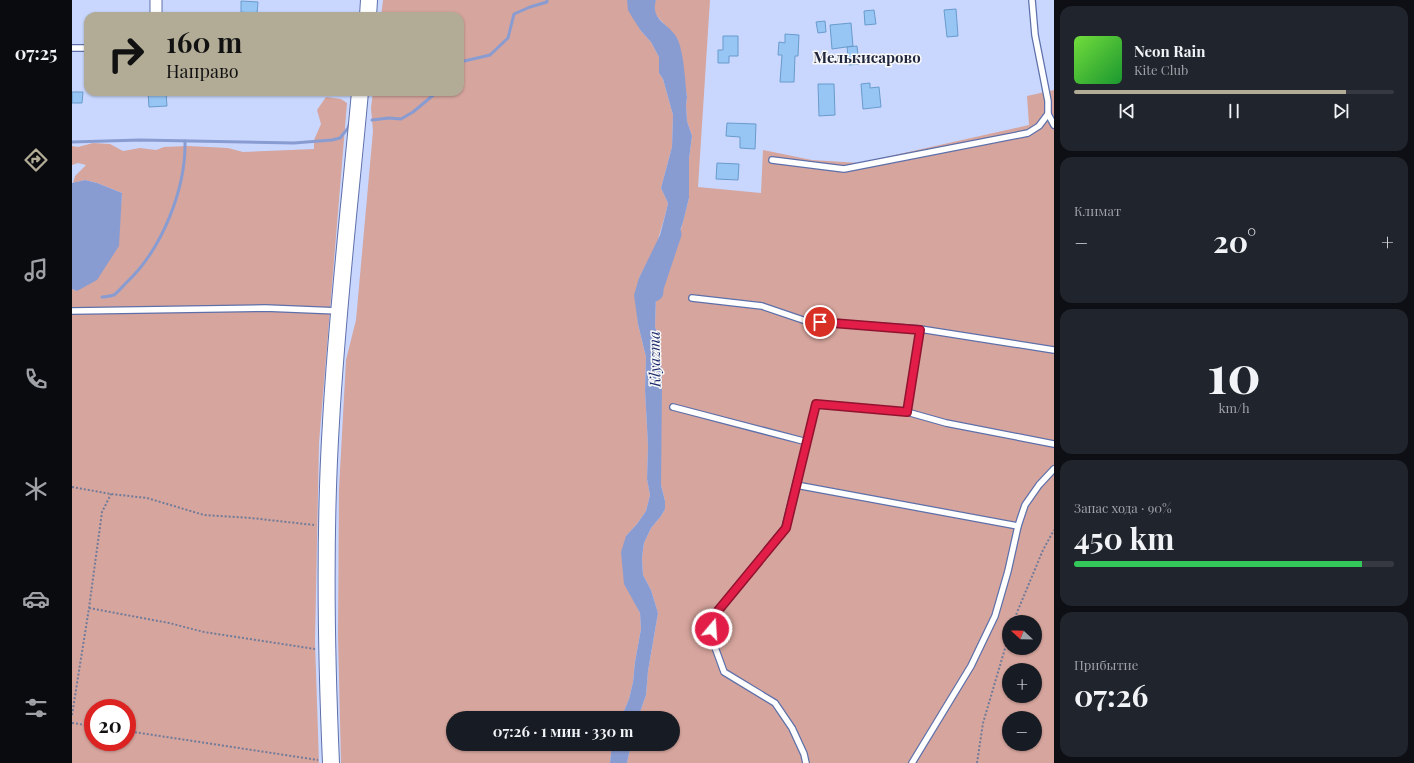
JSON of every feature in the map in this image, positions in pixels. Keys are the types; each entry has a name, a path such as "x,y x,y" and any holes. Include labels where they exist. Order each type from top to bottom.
{"street":[{"path":"156,0 156,12"},
{"path":"368,12 369,0"},
{"path":"330,762 327,526 330,422 360,96"}],"lane":[{"path":"1032,0 1035,35 1048,101 1048,114 1054,125"},
{"path":"72,48 84,48"},
{"path":"772,160 844,169 1028,133 1039,126 1048,114"},
{"path":"692,298 762,306 806,321 920,330 1054,350"},
{"path":"72,311 265,308 339,311"},
{"path":"907,412 920,330"},
{"path":"806,763 804,754 792,728 775,702 724,672 712,639 712,618 786,528 816,404 907,412 946,423 1054,444"},
{"path":"673,407 807,442"},
{"path":"912,763 971,666 995,616 1008,571 1018,526 1025,505 1039,485 1054,469"},
{"path":"796,485 1018,526"}],"path":[{"path":"72,487 147,498 204,516 251,518 327,526"},
{"path":"72,715 102,512 112,494"},
{"path":"1016,615 1043,550 1054,530"},
{"path":"89,608 169,623 204,632 328,651"},
{"path":"977,763 984,723 1004,655"},
{"path":"72,723 84,725"},
{"path":"136,732 330,762"}],"shaded area":[{"path":"383,0 627,0 641,31 651,42 659,57 659,73 663,79 673,115 672,147 661,188 668,203 657,243 639,278 637,311 638,324 646,357 645,390 648,446 647,479 650,495 646,511 626,536 633,599 640,613 641,629 629,699 624,711 446,711 446,751 611,751 610,763 341,763 338,636 339,489 346,360 356,320 373,131 371,108 372,96 464,96 464,12 382,12"},
{"path":"656,0 710,0 698,187 761,193 763,150 812,160 859,163 1029,125 1027,96 1054,90 1054,763 627,763 630,751 680,751 680,711 640,711 646,695 648,671 658,613 651,590 643,575 642,558 644,543 651,528 665,509 665,501 661,485 660,340 655,327 656,295 661,265 674,245 681,229 689,198 689,159 692,136 687,121 687,97 676,37 655,14 654,6"},
{"path":"326,97 341,99 347,103 319,443 315,642 319,763 72,763 72,289 77,291 120,218 122,193 85,180 73,183 75,176 86,165 78,163 72,165 72,146 78,147 93,143 110,144 123,151 140,148 156,150 164,147 188,146 228,148 243,152 314,149 314,140 321,124 317,110"}],"water":[{"path":"627,0 656,0 655,7 658,17 677,38 684,67 687,97 687,121 692,136 689,159 689,198 678,237 661,265 656,295 655,327 660,340 662,386 661,485 665,501 665,509 651,528 644,543 642,558 643,575 651,590 658,613 648,671 646,695 640,711 624,711 629,699 633,682 641,629 640,613 624,584 621,552 626,536 646,511 650,495 647,479 648,446 645,390 646,357 638,324 634,295 639,278 660,235 668,203 661,188 672,147 673,115 663,79 659,73 659,57 651,42 641,31 628,10"},
{"path":"85,180 122,193 119,246 97,280 77,291 72,289 72,183"},
{"path":"611,751 630,751 627,763 610,763"}],"building":[{"path":"241,1 258,2 257,12 241,12"},
{"path":"956,9 958,36 947,37 944,10"},
{"path":"874,10 876,24 865,25 864,11"},
{"path":"825,21 826,32 818,33 816,22"},
{"path":"851,23 853,46 832,49 830,25"},
{"path":"785,34 799,35 798,56 795,56 794,82 780,82 782,55 778,55 779,42 785,43"},
{"path":"723,36 738,36 738,56 729,56 729,63 718,63 718,50 723,50"},
{"path":"857,46 859,64 849,65 847,47"},
{"path":"870,83 870,88 879,87 881,107 863,109 861,84"},
{"path":"818,84 834,84 835,115 819,116"},
{"path":"72,92 83,92 82,103 72,103"},
{"path":"148,96 166,96 167,106 149,107"},
{"path":"727,123 756,124 755,149 740,148 740,137 726,136"},
{"path":"717,163 739,164 738,180 716,179"}],"waterway":[{"path":"464,61 490,55 508,38 514,14 547,2 547,0"},
{"path":"372,120 389,118 401,119 413,112 432,96"},
{"path":"72,142 140,140 294,143 340,138 348,128 350,122"},
{"path":"102,297 114,295 120,289 140,268 161,236 170,217 181,179 185,141"},
{"name":"Klyazma","path":"654,292 672,234"}],"district":[{"name":"Мелькисарово","path":"867,57"}],"route":[{"path":"712,629 712,618 786,528 816,404 907,412 920,330 820,322"}]}
